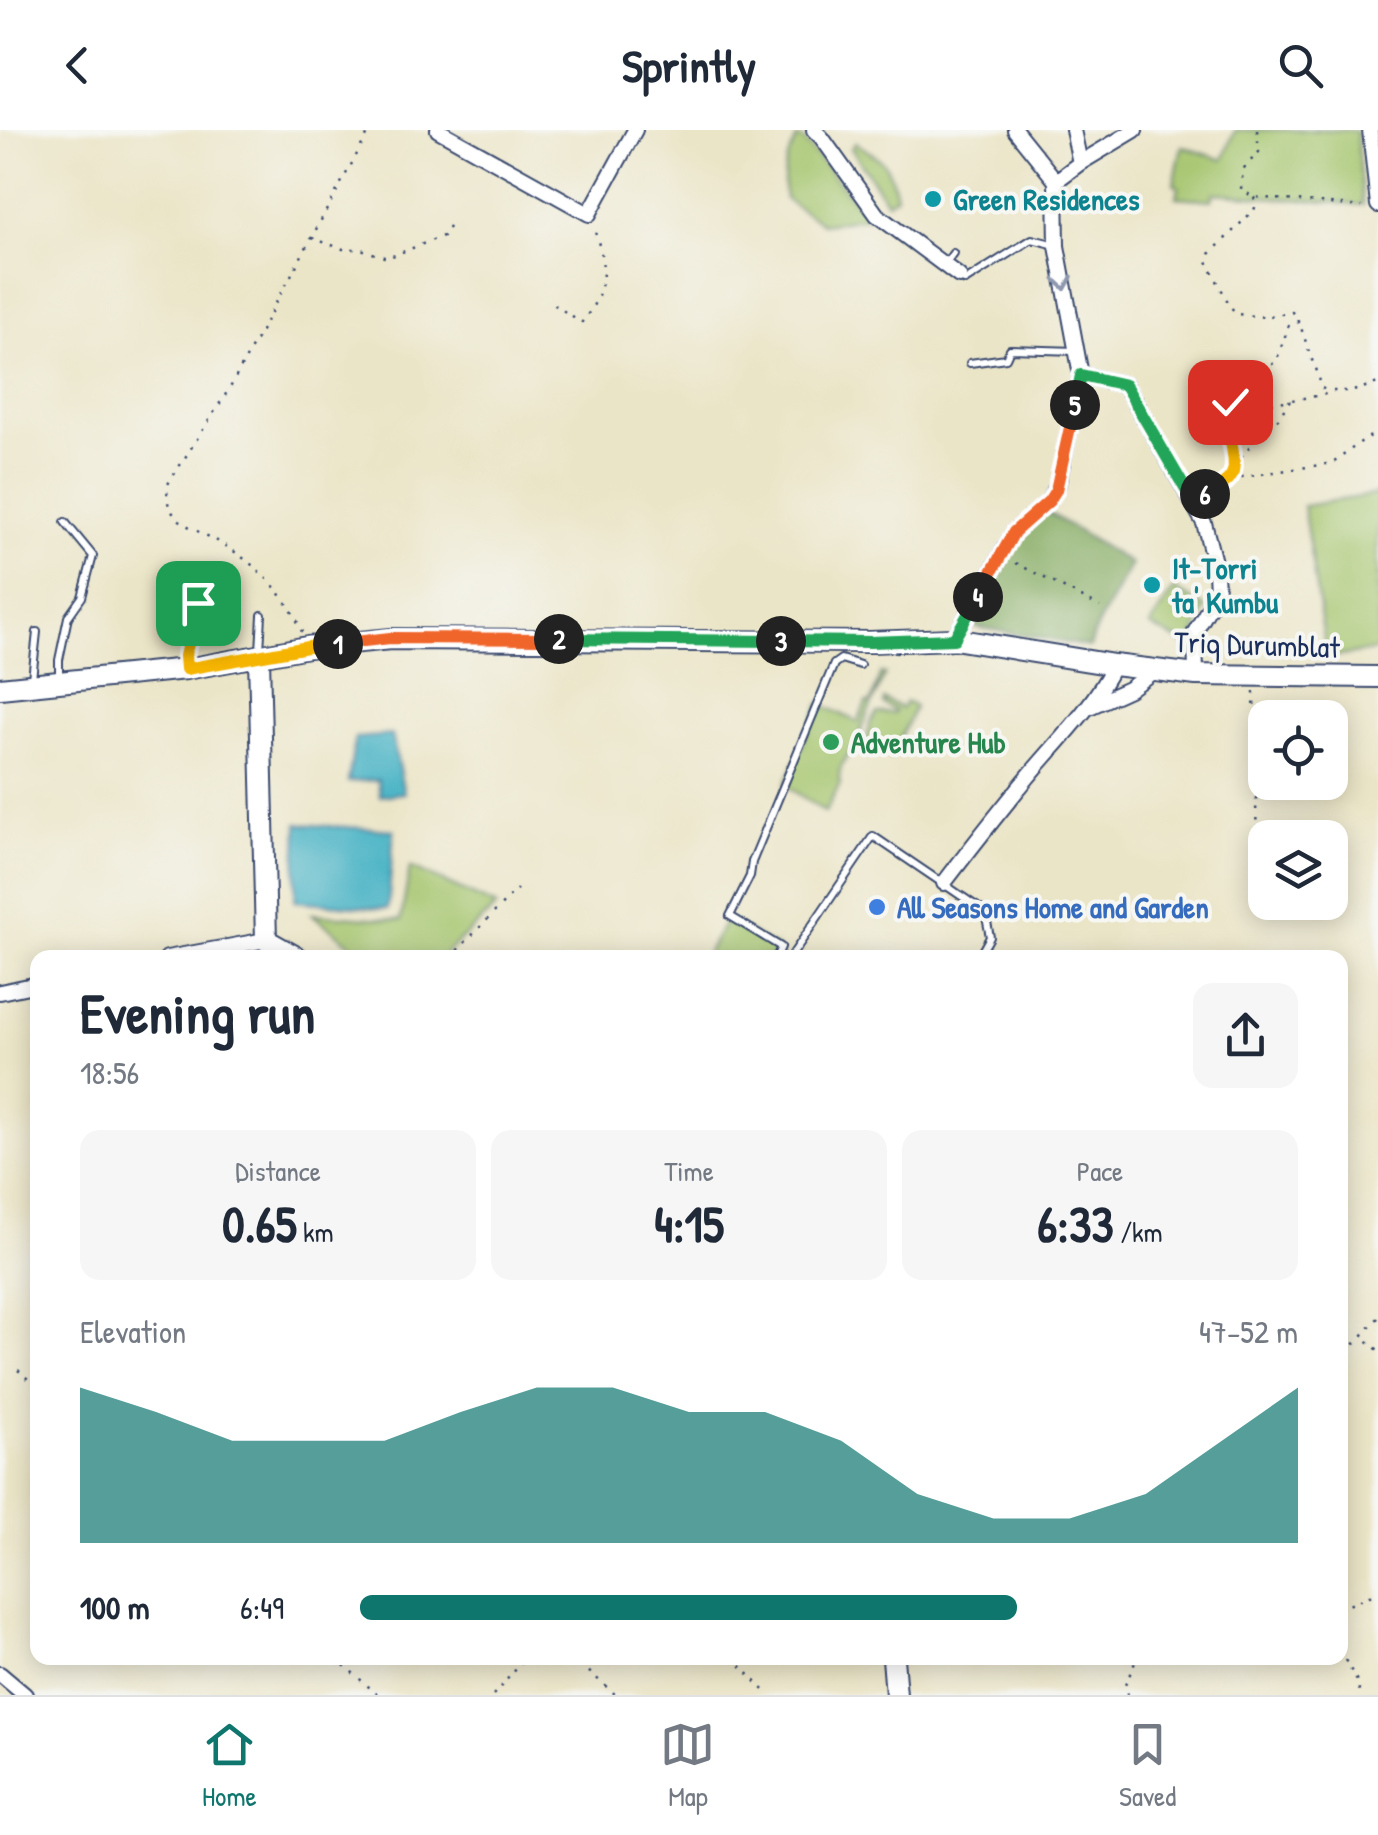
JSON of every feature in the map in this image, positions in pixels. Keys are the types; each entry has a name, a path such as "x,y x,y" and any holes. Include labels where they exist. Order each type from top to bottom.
{"street":[{"path":"438,130 459,135 589,214 635,130"},
{"path":"814,130 878,214 949,259 962,279"},
{"path":"954,639 1014,532 1056,490 1081,375 1058,246 1056,181 1016,130"},
{"path":"1073,130 1080,163"},
{"path":"1056,181 1135,130"},
{"path":"1370,130 1378,205"},
{"path":"1081,375 1125,385 1204,523 1218,594 1195,632 1196,675"},
{"name":"Triq Durumblat","path":"0,688 186,669 308,647 390,638 870,642 954,639 1196,675 1378,677"},
{"path":"259,657 266,940"},
{"path":"944,883 1086,709 1114,664"},
{"path":"1086,709 1129,689 1156,670"},
{"path":"211,950 266,940 284,950"},
{"path":"0,992 30,986"},
{"path":"894,1665 896,1695"},
{"path":"0,1674 25,1695"}],"lane":[{"path":"962,279 1032,239 1058,246"},
{"path":"970,364 1006,358 1010,349 1077,351"},
{"path":"60,682 59,660 68,617 82,598 93,556 65,522"},
{"path":"186,669 185,656 198,603"},
{"path":"259,657 262,615"},
{"path":"32,685 36,632"},
{"path":"780,950 782,947 730,916 750,876 752,862 834,664 841,660 860,664"},
{"path":"795,950 873,836 985,912 990,938 983,950"}],"path":[{"path":"308,647 288,606 259,570 240,554 176,517 166,502 168,484 231,386 370,130"},
{"path":"1257,130 1258,152 1243,169 1241,190 1254,197 1360,207"},
{"path":"1254,197 1254,210 1207,260 1236,314 1266,317 1292,312 1320,374 1320,386 1329,392"},
{"path":"554,305 582,322 592,310 602,282 604,259 589,214"},
{"path":"311,238 343,250 361,249 387,258 442,236 451,224"},
{"path":"1233,409 1217,388 1245,384 1276,362 1289,326 1299,322"},
{"path":"1230,480 1234,466 1225,417 1228,410 1378,383"},
{"path":"1245,384 1269,404"},
{"path":"1234,466 1268,423 1278,419 1290,400"},
{"path":"1190,497 1202,496 1230,480 1333,463 1366,438 1378,434"},
{"path":"1001,556 1100,607"},
{"path":"1254,676 1256,820"},
{"path":"458,950 517,890"},
{"path":"1348,1351 1378,1318"},
{"path":"1362,1336 1378,1350"},
{"path":"18,1370 30,1381"},
{"path":"1348,1605 1378,1594"},
{"path":"344,1665 378,1695"},
{"path":"493,1695 520,1665"},
{"path":"581,1665 616,1695"},
{"path":"739,1665 769,1695"},
{"path":"1126,1695 1125,1684 1134,1665"},
{"path":"1347,1665 1360,1695"}],"green space":[{"path":"1235,130 1356,130 1363,205 1214,193 1212,200 1177,197 1179,187 1174,184 1182,146 1223,160"},
{"path":"797,138 802,139 868,217 823,224 785,199 785,167"},
{"path":"855,143 879,158 888,169 896,196 887,202 851,148"},
{"path":"1378,494 1378,650 1327,658 1303,506"},
{"path":"1047,512 1131,564 1096,628 1090,647 972,626 1019,535"},
{"path":"1174,589 1206,608 1190,646 1150,626"},
{"name":"Adventure Hub","path":"881,673 885,674 860,735 840,769 840,784 825,812 785,785 820,704 858,722 866,703 871,703"},
{"path":"884,700 902,708 905,702 915,706 891,758 866,744 870,723 877,713 895,711 883,704"},
{"path":"410,867 497,906 450,950 358,950 312,914 401,920"},
{"path":"727,919 777,948 776,950 709,950"}],"water":[{"path":"392,735 404,793 380,796 378,780 348,782 355,738"},
{"path":"298,824 394,830 388,909 295,901"}],"place":[{"name":"Green Residences","path":"933,199"},
{"name":"It-Torri ta' Kumbu","path":"1152,585"},
{"name":"Adventure Hub","path":"831,742"},
{"name":"All Seasons Home and Garden","path":"877,907"}],"route":[{"path":"198,603 185,656 186,669 308,647 390,638 870,642 954,639 1014,532 1056,490 1081,375 1125,385 1190,497 1202,496 1230,480 1234,472 1225,417 1233,409 1230,402"}]}
